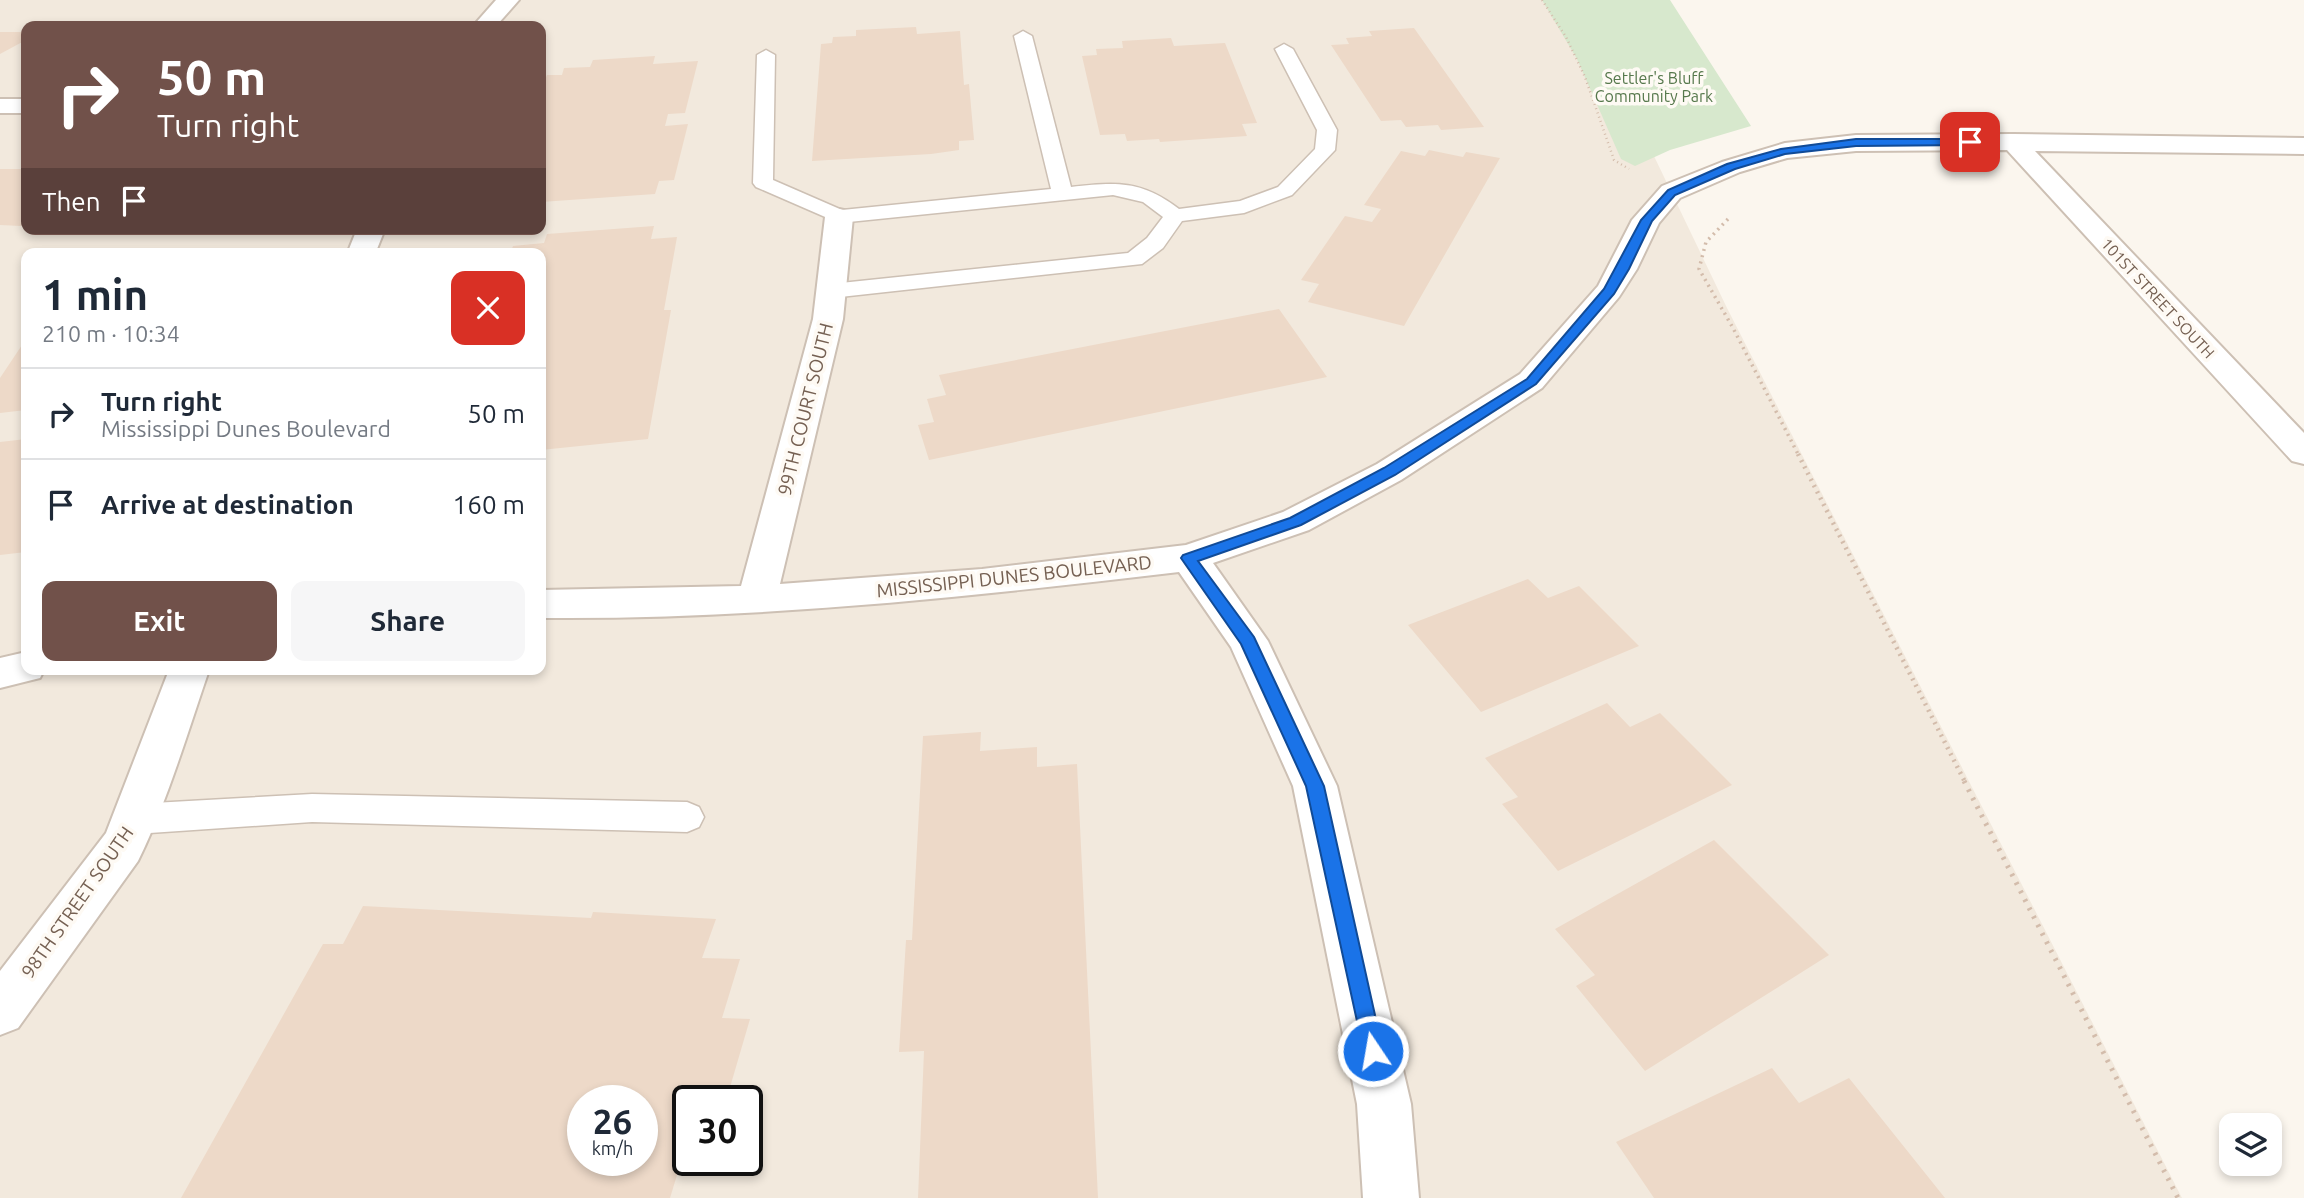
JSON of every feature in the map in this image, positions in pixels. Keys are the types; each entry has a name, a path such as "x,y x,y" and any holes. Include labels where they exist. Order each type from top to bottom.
{"street":[{"path":"489,21 508,0"},
{"path":"0,106 21,106"},
{"name":"101ST STREET SOUTH","path":"2013,142 2304,453"},
{"name":"MISSISSIPPI DUNES BOULEVARD","path":"546,604 706,603 982,582 1189,558 1296,521 1390,472 1531,382 1609,291 1623,269 1646,220 1671,192 1731,167 1784,151 1856,143 2304,146"},
{"name":"99TH COURT SOUTH","path":"757,600 828,319 839,217"},
{"path":"1189,558 1248,641 1315,786 1384,1104 1391,1198"},
{"path":"0,673 21,668"},
{"name":"98TH STREET SOUTH","path":"0,1011 122,847 135,820 187,675"}],"lane":[{"path":"1023,36 1063,196"},
{"path":"766,55 762,183 839,217 1112,189 1150,197 1175,216 1244,207 1285,191 1325,150 1327,130 1284,49"},
{"path":"831,290 1135,259 1155,243 1175,216"},
{"path":"135,820 312,808 687,817"}],"path":[{"path":"1542,0 1571,47 1591,89 1614,160 1634,172 1736,210 1706,242 1699,269 1739,340 2179,1198"}],"shaded area":[{"path":"0,0 1579,0 1727,308 2182,1198 0,1198"}],"green space":[{"name":"Settler's Bluff Community Park","path":"1542,0 1670,0 1751,126 1670,150 1635,166 1621,159 1577,59"}],"building":[{"path":"916,27 917,34 960,31 964,85 969,84 974,140 959,141 959,150 931,154 812,161 821,44 832,43 833,37 856,36 856,30"},
{"path":"1414,28 1484,127 1441,130 1438,125 1406,127 1401,120 1381,121 1331,45 1349,44 1346,38 1372,36 1369,31"},
{"path":"0,32 21,32 21,43 0,54"},
{"path":"1171,38 1174,46 1225,43 1257,123 1242,124 1247,136 1160,142 1159,139 1127,141 1125,134 1100,135 1082,56 1097,55 1096,49 1123,48 1122,41"},
{"path":"655,56 653,64 698,61 685,113 668,114 665,126 688,124 674,180 659,181 655,194 546,202 546,77 547,75 562,75 564,68 590,67 593,60"},
{"path":"1429,150 1463,157 1466,152 1500,158 1404,326 1308,302 1319,284 1301,280 1345,216 1372,222 1381,209 1364,205 1401,151 1425,156"},
{"path":"0,169 21,169 21,226 0,225"},
{"path":"654,226 651,239 677,237 664,310 671,310 648,439 546,449 546,248 512,248 544,243 547,234"},
{"path":"1279,309 1327,377 929,460 918,425 934,422 927,399 946,395 939,375"},
{"path":"21,346 21,411 0,413 0,378"},
{"path":"21,440 21,553 0,555 0,442"},
{"path":"1528,579 1548,598 1579,586 1639,646 1481,712 1408,625"},
{"path":"1607,703 1630,727 1660,713 1732,785 1558,871 1502,804 1518,797 1485,758"},
{"path":"981,732 980,751 1037,747 1037,767 1077,764 1098,1198 918,1198 924,1051 899,1052 906,940 912,940 923,736"},
{"path":"1714,840 1829,955 1645,1071 1576,986 1595,975 1555,929"},
{"path":"363,906 591,918 593,912 716,919 702,958 740,959 722,1018 750,1019 731,1085 672,1085 672,1176 677,1176 670,1198 181,1198 323,944 343,944"},
{"path":"1772,1068 1799,1103 1849,1078 1945,1198 1654,1198 1616,1142"}],"route":[{"path":"1373,1051 1315,786 1248,641 1189,558 1296,521 1390,472 1531,382 1609,291 1623,269 1646,220 1671,192 1731,167 1784,151 1856,143 1970,142"}]}
